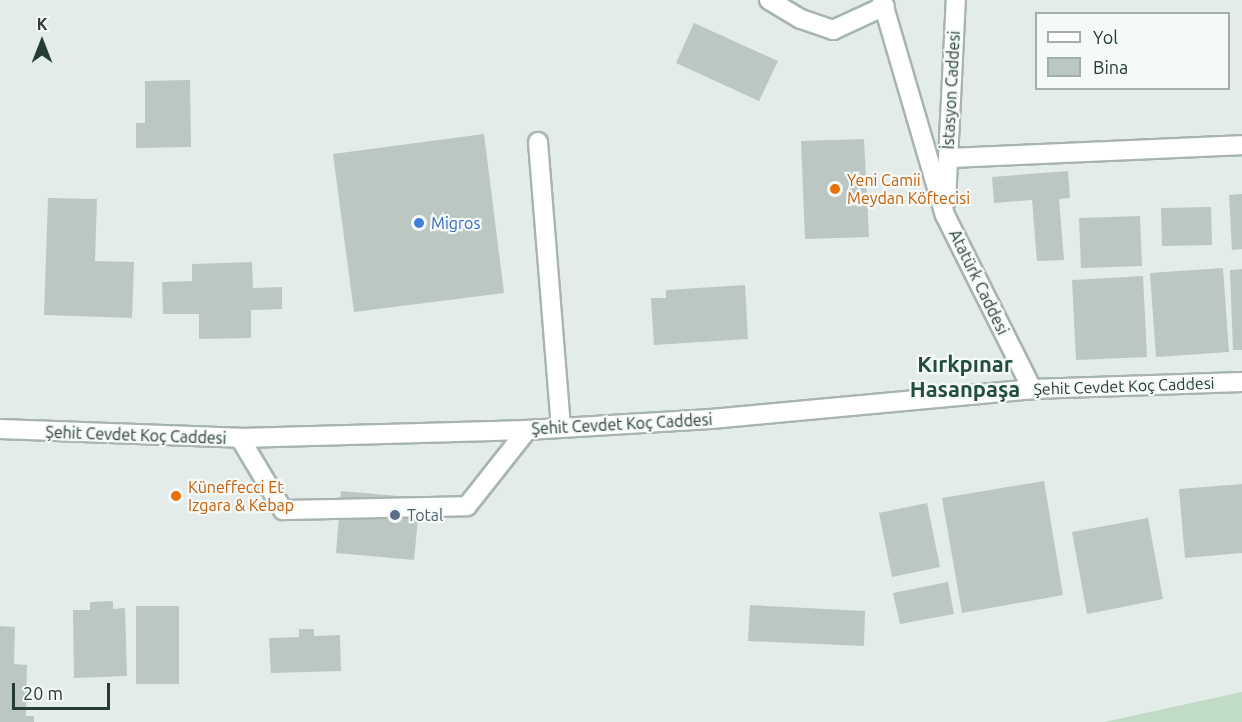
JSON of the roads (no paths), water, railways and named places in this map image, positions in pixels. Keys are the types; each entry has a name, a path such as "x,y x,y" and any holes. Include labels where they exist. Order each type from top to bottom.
{"street":[{"path":"769,0 801,19 833,30 884,3"},
{"name":"İstasyon Caddesi","path":"945,215 956,0"},
{"name":"Atatürk Caddesi","path":"884,3 945,215 1032,389"},
{"path":"538,142 561,428"},
{"path":"948,158 1242,145"},
{"name":"Şehit Cevdet Koç Caddesi","path":"0,429 240,438 527,430 711,420 1032,389 1242,382"},
{"path":"240,438 283,510 467,506 527,430"}],"place":[{"name":"Yeni Camii Meydan Köftecisi","path":"835,189"},
{"name":"Migros","path":"419,223"},
{"name":"Küneffecci Et Izgara & Kebap","path":"176,496"},
{"name":"Total","path":"395,515"}],"district":[{"name":"Kırkpınar Hasanpaşa","path":"965,376"}]}
